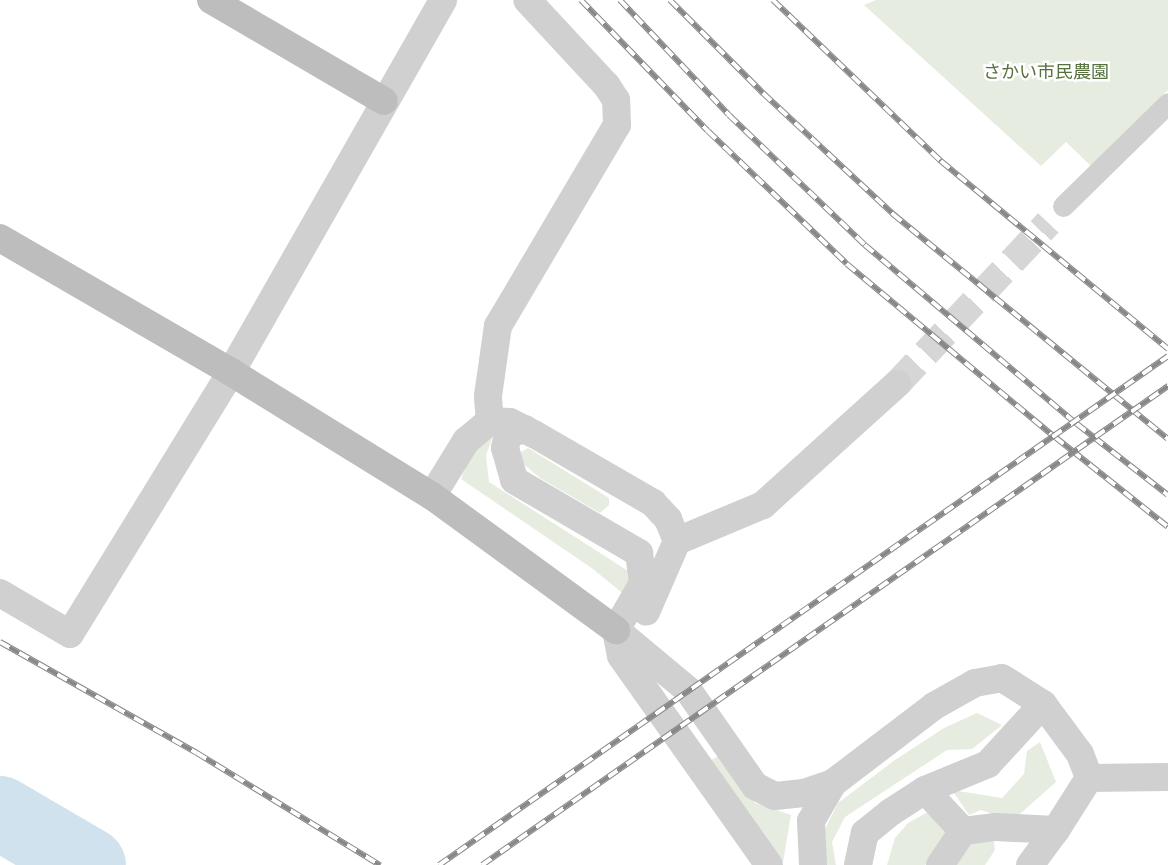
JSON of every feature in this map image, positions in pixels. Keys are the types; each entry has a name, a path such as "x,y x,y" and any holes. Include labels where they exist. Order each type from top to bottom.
{"street":[{"path":"211,0 384,101"},
{"path":"0,593 70,634 231,372 443,0"},
{"path":"490,421 488,396 498,326 618,125 616,100 607,86 527,0"},
{"path":"0,238 231,372 432,496 623,636 688,690 755,786 775,796 804,793 832,783 934,706 975,683 1002,678 1042,704 1080,754 1089,778"},
{"path":"676,541 763,505 897,384"},
{"path":"432,496 466,440 490,421 510,422 525,429 653,503 668,519 676,541 663,576 623,636"},
{"path":"525,429 508,434 505,448 514,480 639,554 643,582 623,636 621,656 769,865"},
{"path":"858,865 865,834 891,812 925,790 988,764 1042,704"},
{"path":"1089,778 1168,777"},
{"path":"1029,864 1056,830 1089,778"},
{"path":"813,865 811,821 832,783"},
{"path":"925,790 963,831"},
{"path":"940,865 963,831 996,827 1056,830"}],"lane":[{"path":"1063,206 1168,103"}],"green space":[{"name":"さかい市民農園","path":"876,0 1168,0 1168,90 1091,166 1066,142 1041,166 864,5"},
{"path":"493,436 486,455 489,482 633,574 626,590 621,592 593,569 461,479 470,454"},
{"path":"528,448 609,498 609,505 600,513 540,478 519,460 521,452"},
{"path":"977,713 1002,725 972,749 947,750 845,817 832,842 836,865 826,865 822,835 838,803 895,760 944,728"},
{"path":"1040,742 1056,782 1012,821 981,810 969,815 952,790 1002,798 1024,774 1027,751"},
{"path":"720,755 755,803 791,815 783,862 708,762"},
{"path":"926,813 936,814 948,830 925,865 887,865 895,838 908,823"},
{"path":"988,834 994,842 995,850 985,865 956,865 974,841"}],"waterway":[{"path":"0,813 89,865"}],"tunnel":[{"path":"897,384 1048,223"}],"railway":[{"path":"581,0 708,131 847,264 1055,437 1168,527"},
{"path":"620,0 729,115 865,245 1077,424 1168,495"},
{"path":"670,0 763,93 893,214 1168,439"},
{"path":"773,0 941,161 1168,349"},
{"path":"439,865 1168,356"},
{"path":"482,865 1168,386"},
{"path":"0,642 197,753 380,865"}]}
